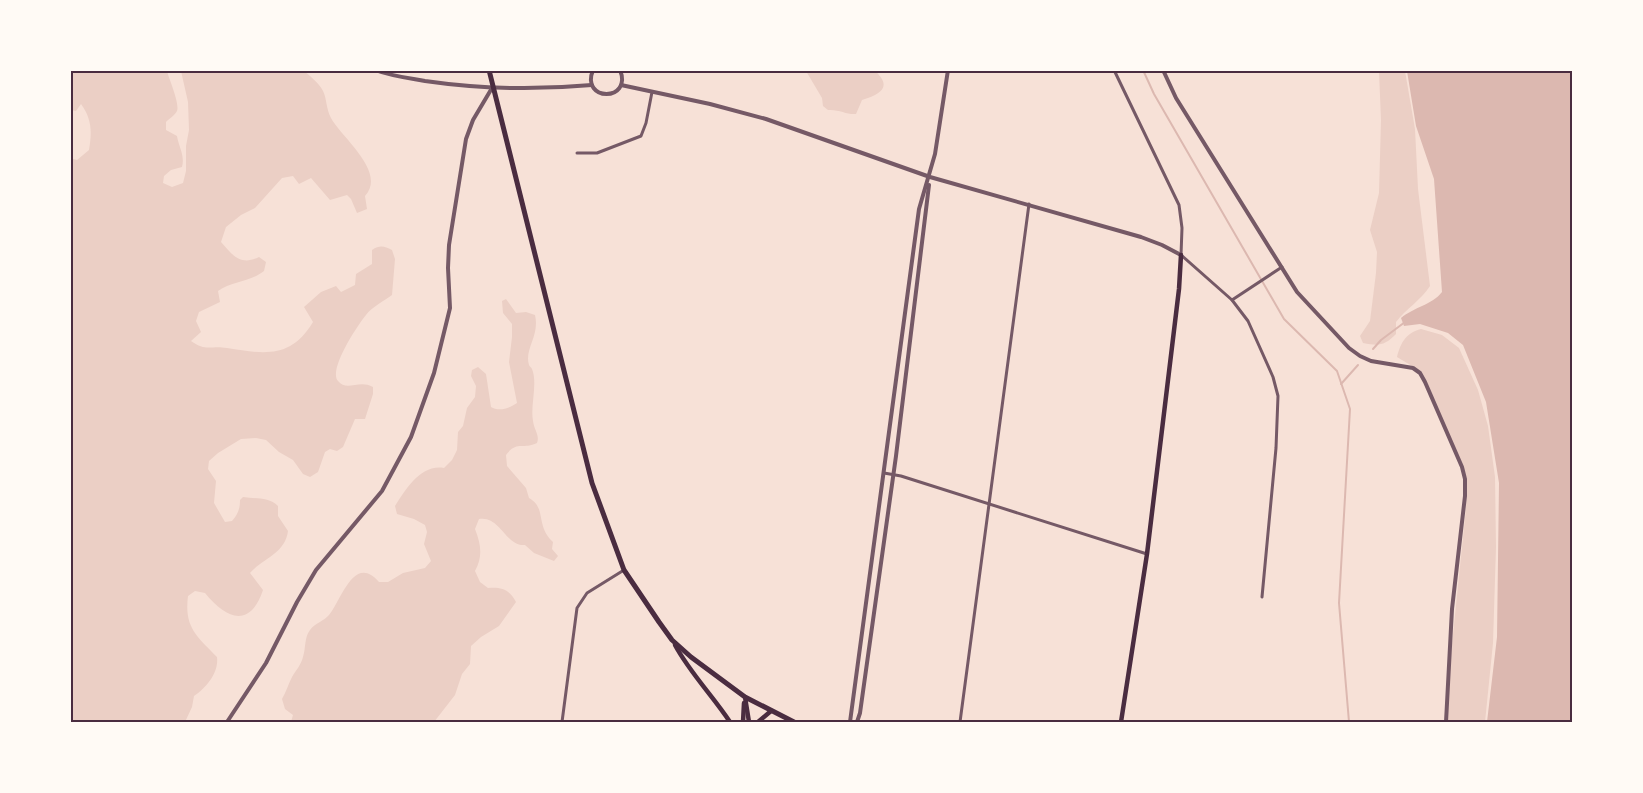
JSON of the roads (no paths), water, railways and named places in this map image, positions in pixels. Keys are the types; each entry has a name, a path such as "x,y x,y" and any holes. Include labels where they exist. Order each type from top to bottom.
{"main road":[{"path":"489,70 592,483 624,570 689,668 714,698 730,723"},
{"path":"1121,723 1147,554 1179,289 1181,255"},
{"path":"672,640 713,675 745,697 794,723"},
{"path":"742,723 745,697"},
{"path":"745,697 749,723"},
{"path":"758,723 771,711"}],"street":[{"path":"375,70 390,75 459,86 492,88 592,86"},
{"path":"593,70 592,86 598,92 607,95 615,92 621,85 620,70"},
{"path":"857,723 870,651 930,177 948,70"},
{"path":"1114,70 1179,205 1182,228 1181,255"},
{"path":"1163,70 1176,98 1297,292 1349,348 1360,356 1371,362 1413,368 1420,373 1462,467 1465,496 1452,609 1446,723"},
{"path":"621,85 710,104 766,119 930,177 1141,237 1181,255 1232,300 1248,321 1274,377 1278,396 1276,448 1262,597"},
{"path":"227,723 266,663 316,570 382,491 411,436 434,373 450,308 449,245 466,139 473,120 492,88"},
{"path":"577,153 597,153 641,136 652,92"},
{"path":"850,723 919,209 930,177"},
{"path":"960,723 1029,204"},
{"path":"1232,300 1282,267"},
{"path":"884,473 1147,554"},
{"path":"562,723 577,608 587,593 624,570"}],"waterway":[{"path":"1143,70 1154,94 1284,319 1337,371 1350,409 1339,603 1349,722"},
{"path":"1373,349 1405,322"},
{"path":"1341,384 1358,365"}]}
